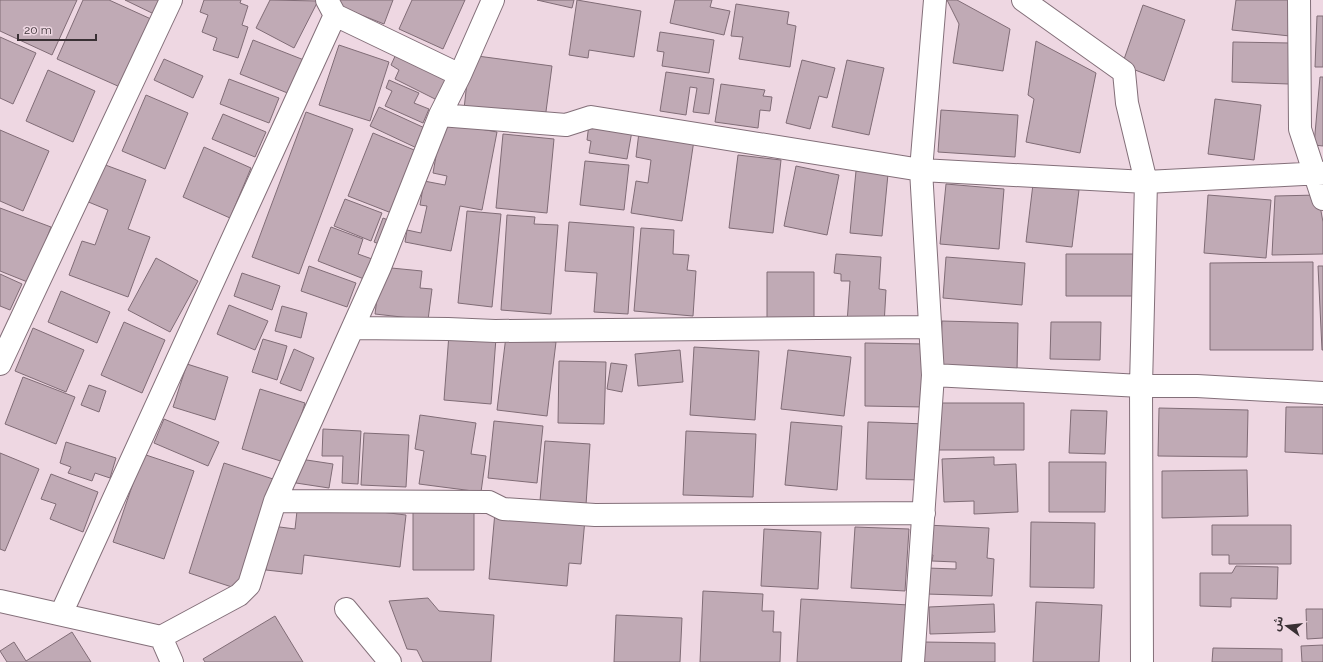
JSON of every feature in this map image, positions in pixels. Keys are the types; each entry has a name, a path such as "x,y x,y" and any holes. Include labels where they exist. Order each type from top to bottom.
{"street":[{"path":"0,364 171,0"},
{"path":"0,601 161,637 239,595 249,584 275,501 380,267 440,115 494,0"},
{"path":"913,662 933,375 921,170 935,0"},
{"path":"1023,0 1124,72 1127,102 1146,182 1141,386 1142,662"},
{"path":"1299,0 1300,129 1318,173 1323,199"},
{"path":"61,614 331,8 460,75"},
{"path":"440,115 566,125 591,117 921,170 1146,182 1318,173"},
{"path":"353,328 448,328 495,332 930,327"},
{"path":"933,375 1141,386 1197,386 1323,393"},
{"path":"275,501 489,502 503,509 595,514 924,513"},
{"path":"346,609 388,661"},
{"path":"161,637 172,662"}],"building":[{"path":"0,0 77,0 52,55 0,31"},
{"path":"83,0 109,0 151,19 120,87 57,59"},
{"path":"125,0 161,0 154,14"},
{"path":"204,0 241,0 240,3 248,6 242,25 248,27 238,58 213,50 217,38 202,32 208,15 200,12"},
{"path":"270,0 318,1 294,48 256,28"},
{"path":"338,0 393,0 384,24 336,5"},
{"path":"412,0 465,0 443,49 399,29"},
{"path":"537,0 574,0 572,8"},
{"path":"577,0 641,11 634,57 589,50 588,58 569,55"},
{"path":"675,0 712,0 710,7 730,11 724,35 670,23"},
{"path":"947,0 957,0 1010,29 1003,71 953,63 959,24"},
{"path":"1236,0 1293,0 1290,36 1232,30"},
{"path":"736,4 789,12 787,24 796,26 790,67 739,59 743,37 731,36"},
{"path":"1143,5 1185,20 1164,81 1122,65"},
{"path":"1317,16 1323,16 1323,67 1315,67"},
{"path":"660,32 714,40 709,73 662,66 664,52 657,51"},
{"path":"0,37 36,53 13,104 0,98"},
{"path":"253,40 304,60 290,94 240,74"},
{"path":"1036,41 1096,73 1080,153 1026,142 1034,99 1028,95"},
{"path":"1233,42 1290,43 1289,84 1232,82"},
{"path":"339,45 389,62 370,121 319,105"},
{"path":"397,52 448,78 437,100 395,79 399,70 391,65"},
{"path":"470,55 552,66 545,119 464,109"},
{"path":"164,59 203,76 193,98 154,80"},
{"path":"802,60 835,68 827,98 819,96 810,129 786,123"},
{"path":"847,60 884,68 869,135 832,127"},
{"path":"48,70 95,91 73,142 26,121"},
{"path":"666,72 714,79 709,114 693,112 697,88 690,87 686,115 660,111"},
{"path":"1320,77 1323,77 1323,146 1314,145"},
{"path":"229,79 279,98 269,123 220,104"},
{"path":"389,80 419,93 414,103 429,109 423,123 385,106 392,91 386,88"},
{"path":"721,84 765,90 763,96 772,97 770,111 760,110 758,128 715,122"},
{"path":"146,95 188,113 165,169 122,151"},
{"path":"1215,99 1261,105 1254,160 1208,154"},
{"path":"379,107 429,130 421,150 370,126"},
{"path":"941,110 1018,115 1015,157 938,152"},
{"path":"306,112 353,129 299,274 252,257"},
{"path":"223,114 266,132 255,157 212,139"},
{"path":"442,122 497,132 482,210 460,206 451,251 405,242 407,230 421,233 427,206 420,205 424,181 445,185 447,176 433,173"},
{"path":"589,124 632,131 627,159 589,153 591,141 587,140"},
{"path":"0,130 49,151 23,211 0,201"},
{"path":"639,132 694,140 682,221 631,213 636,181 648,183 651,160 636,157"},
{"path":"373,133 419,152 394,214 348,196"},
{"path":"503,134 554,139 547,213 496,208"},
{"path":"204,147 251,168 230,218 183,197"},
{"path":"738,155 781,160 773,233 729,228"},
{"path":"585,161 629,165 624,210 580,205"},
{"path":"100,163 146,180 128,229 150,237 128,297 69,275 82,241 95,245 108,210 86,201"},
{"path":"796,166 839,175 827,235 784,226"},
{"path":"856,171 888,174 882,236 850,233"},
{"path":"946,184 1004,189 999,249 940,244"},
{"path":"1033,184 1079,190 1072,247 1026,242"},
{"path":"1208,195 1271,200 1266,258 1204,253"},
{"path":"1318,195 1323,222 1323,254 1272,255 1275,196"},
{"path":"345,199 382,213 371,241 334,226"},
{"path":"0,208 51,227 30,283 0,271"},
{"path":"467,211 501,214 492,307 458,303"},
{"path":"507,215 535,217 534,224 558,225 551,314 501,310"},
{"path":"383,218 393,222 384,246 374,242"},
{"path":"569,222 634,227 628,314 594,312 597,273 565,271"},
{"path":"331,227 363,239 358,254 372,259 364,279 318,261"},
{"path":"641,228 674,230 673,254 689,255 687,270 696,271 693,316 634,311"},
{"path":"836,254 881,257 879,289 886,290 884,325 847,323 850,281 841,281 841,274 834,273"},
{"path":"1066,254 1139,254 1139,296 1066,296"},
{"path":"946,257 1025,263 1022,305 943,298"},
{"path":"156,258 198,281 170,332 128,310"},
{"path":"1313,262 1313,350 1210,350 1210,263"},
{"path":"309,266 356,283 347,307 301,291"},
{"path":"1318,266 1323,266 1323,350 1322,350"},
{"path":"381,267 422,271 420,288 432,289 428,320 375,314"},
{"path":"767,272 814,272 814,326 767,327"},
{"path":"242,273 280,286 272,310 234,296"},
{"path":"0,274 22,284 10,310 0,306"},
{"path":"61,291 110,312 97,343 48,322"},
{"path":"229,305 268,321 255,350 217,334"},
{"path":"282,306 307,313 301,338 275,331"},
{"path":"942,321 1018,323 1017,371 940,369"},
{"path":"124,322 165,340 142,393 101,375"},
{"path":"1051,322 1101,322 1100,360 1050,359"},
{"path":"33,328 84,350 66,392 15,371"},
{"path":"449,334 496,338 491,404 444,400"},
{"path":"506,336 556,342 547,416 497,410"},
{"path":"263,339 287,346 277,380 252,372"},
{"path":"865,343 925,344 925,407 865,406"},
{"path":"694,347 759,351 755,420 690,415"},
{"path":"294,349 314,358 301,391 280,383"},
{"path":"680,350 683,382 638,386 635,354"},
{"path":"788,350 851,357 844,416 781,409"},
{"path":"559,361 606,362 604,424 558,423"},
{"path":"611,363 627,365 622,392 607,389"},
{"path":"187,364 228,377 215,420 173,407"},
{"path":"23,377 75,397 56,444 5,424"},
{"path":"89,385 106,391 99,412 81,405"},
{"path":"260,389 305,403 287,463 242,449"},
{"path":"938,403 1024,403 1024,450 938,450"},
{"path":"1286,407 1323,407 1323,454 1285,452"},
{"path":"1159,408 1248,410 1247,457 1158,456"},
{"path":"1071,410 1107,411 1105,454 1069,453"},
{"path":"420,415 476,423 471,454 486,456 481,492 419,484 424,451 415,449"},
{"path":"164,419 219,442 208,466 154,443"},
{"path":"494,421 543,426 537,483 488,478"},
{"path":"791,422 842,426 837,490 785,485"},
{"path":"868,422 927,424 925,480 866,479"},
{"path":"323,429 361,431 358,484 342,483 343,456 322,456"},
{"path":"686,431 756,434 753,497 683,495"},
{"path":"364,433 409,435 406,487 361,485"},
{"path":"545,441 590,444 586,505 540,501"},
{"path":"66,442 116,458 110,478 95,473 92,481 68,473 71,467 60,463"},
{"path":"0,453 39,469 5,551 0,549"},
{"path":"143,454 194,471 164,559 113,542"},
{"path":"994,457 994,465 1016,464 1018,512 974,514 974,501 944,502 942,459"},
{"path":"300,459 333,464 329,488 296,483"},
{"path":"1049,462 1106,462 1105,512 1049,512"},
{"path":"224,463 273,479 238,589 189,573"},
{"path":"1247,470 1248,516 1162,518 1162,471"},
{"path":"51,474 98,492 83,532 50,519 56,504 41,499"},
{"path":"298,502 406,515 400,567 304,555 302,574 266,570 272,526 295,529"},
{"path":"413,510 474,511 474,570 413,570"},
{"path":"495,512 585,519 581,564 569,563 567,586 489,579"},
{"path":"1031,522 1095,523 1094,588 1030,587"},
{"path":"926,525 989,528 987,558 994,559 992,596 926,594 927,568 956,569 956,562 932,561 933,555 925,554"},
{"path":"1212,525 1291,525 1291,564 1229,564 1229,555 1212,555"},
{"path":"855,527 909,529 905,591 851,588"},
{"path":"764,529 821,532 818,589 761,586"},
{"path":"1236,566 1278,567 1277,599 1231,598 1231,607 1200,606 1200,573 1232,573"},
{"path":"703,591 763,594 762,611 774,611 773,632 781,632 780,662 700,662"},
{"path":"428,598 439,611 494,615 491,662 423,662 417,650 407,649 389,601"},
{"path":"801,599 909,605 905,662 797,662"},
{"path":"1036,602 1102,605 1099,662 1033,662"},
{"path":"994,604 995,632 930,634 929,607"},
{"path":"1306,609 1323,609 1323,638 1307,639"},
{"path":"616,615 682,618 680,662 614,662"},
{"path":"275,616 303,662 205,662 203,659"},
{"path":"72,632 91,662 7,662 0,651 14,642 26,661"},
{"path":"923,642 995,643 995,662 922,662"},
{"path":"1323,645 1323,662 1302,662 1301,646"},
{"path":"1213,648 1282,649 1282,662 1212,662"}]}
